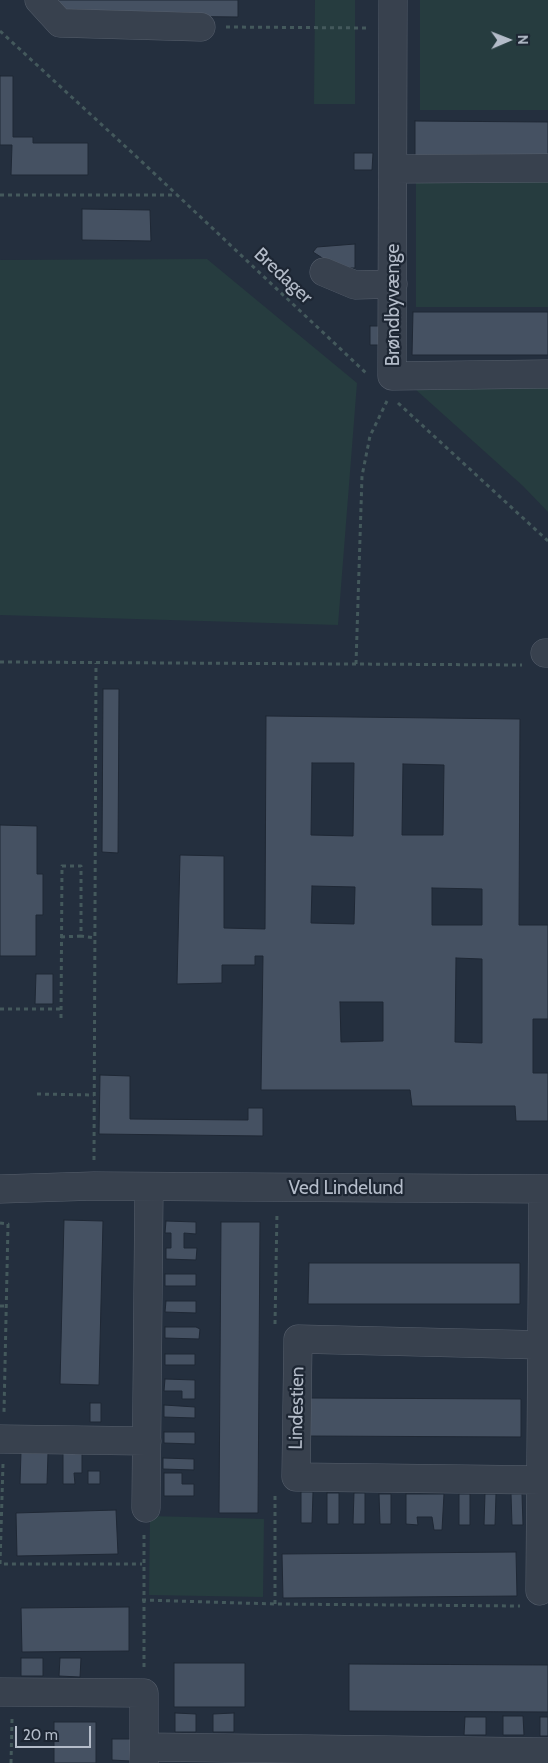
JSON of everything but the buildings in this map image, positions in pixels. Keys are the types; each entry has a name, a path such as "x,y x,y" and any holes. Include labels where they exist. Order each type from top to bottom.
{"street":[{"path":"39,0 60,23 202,27"},
{"name":"Brøndbyvænge","path":"393,0 393,284 387,387 548,374"},
{"path":"393,169 548,168"},
{"path":"324,272 355,285 393,284"},
{"name":"Ved Lindelund","path":"0,1189 36,1186 546,1189 541,1480 530,1598"},
{"path":"146,1508 149,1187"},
{"name":"Lindestien","path":"541,1480 296,1477 298,1339 543,1345"},
{"path":"0,1439 147,1441"},
{"path":"6,1692 144,1693 144,1755 548,1752"}],"path":[{"path":"202,27 393,28"},
{"name":"Bredager","path":"0,32 387,387 548,541"},
{"path":"0,195 178,195"},
{"path":"356,664 362,476 370,436 387,387"},
{"path":"0,662 533,665 546,653"},
{"path":"94,1149 96,663"},
{"path":"61,1018 62,866 81,866 81,936"},
{"path":"61,937 81,936 95,938"},
{"path":"0,1009 61,1009"},
{"path":"37,1094 94,1095"},
{"path":"0,1306 7,1306"},
{"path":"144,1693 142,1600 146,1508"},
{"path":"142,1600 275,1604 530,1598"},
{"path":"6,1692 11,1763"}],"green space":[{"path":"315,0 355,0 355,104 314,104"},
{"path":"420,0 548,0 548,110 420,110"},
{"path":"416,180 548,180 548,307 416,307"},
{"path":"207,259 357,383 338,625 0,615 0,260"},
{"path":"548,381 548,512 523,486 415,389"},
{"path":"150,1516 264,1519 263,1597 149,1595"}]}
